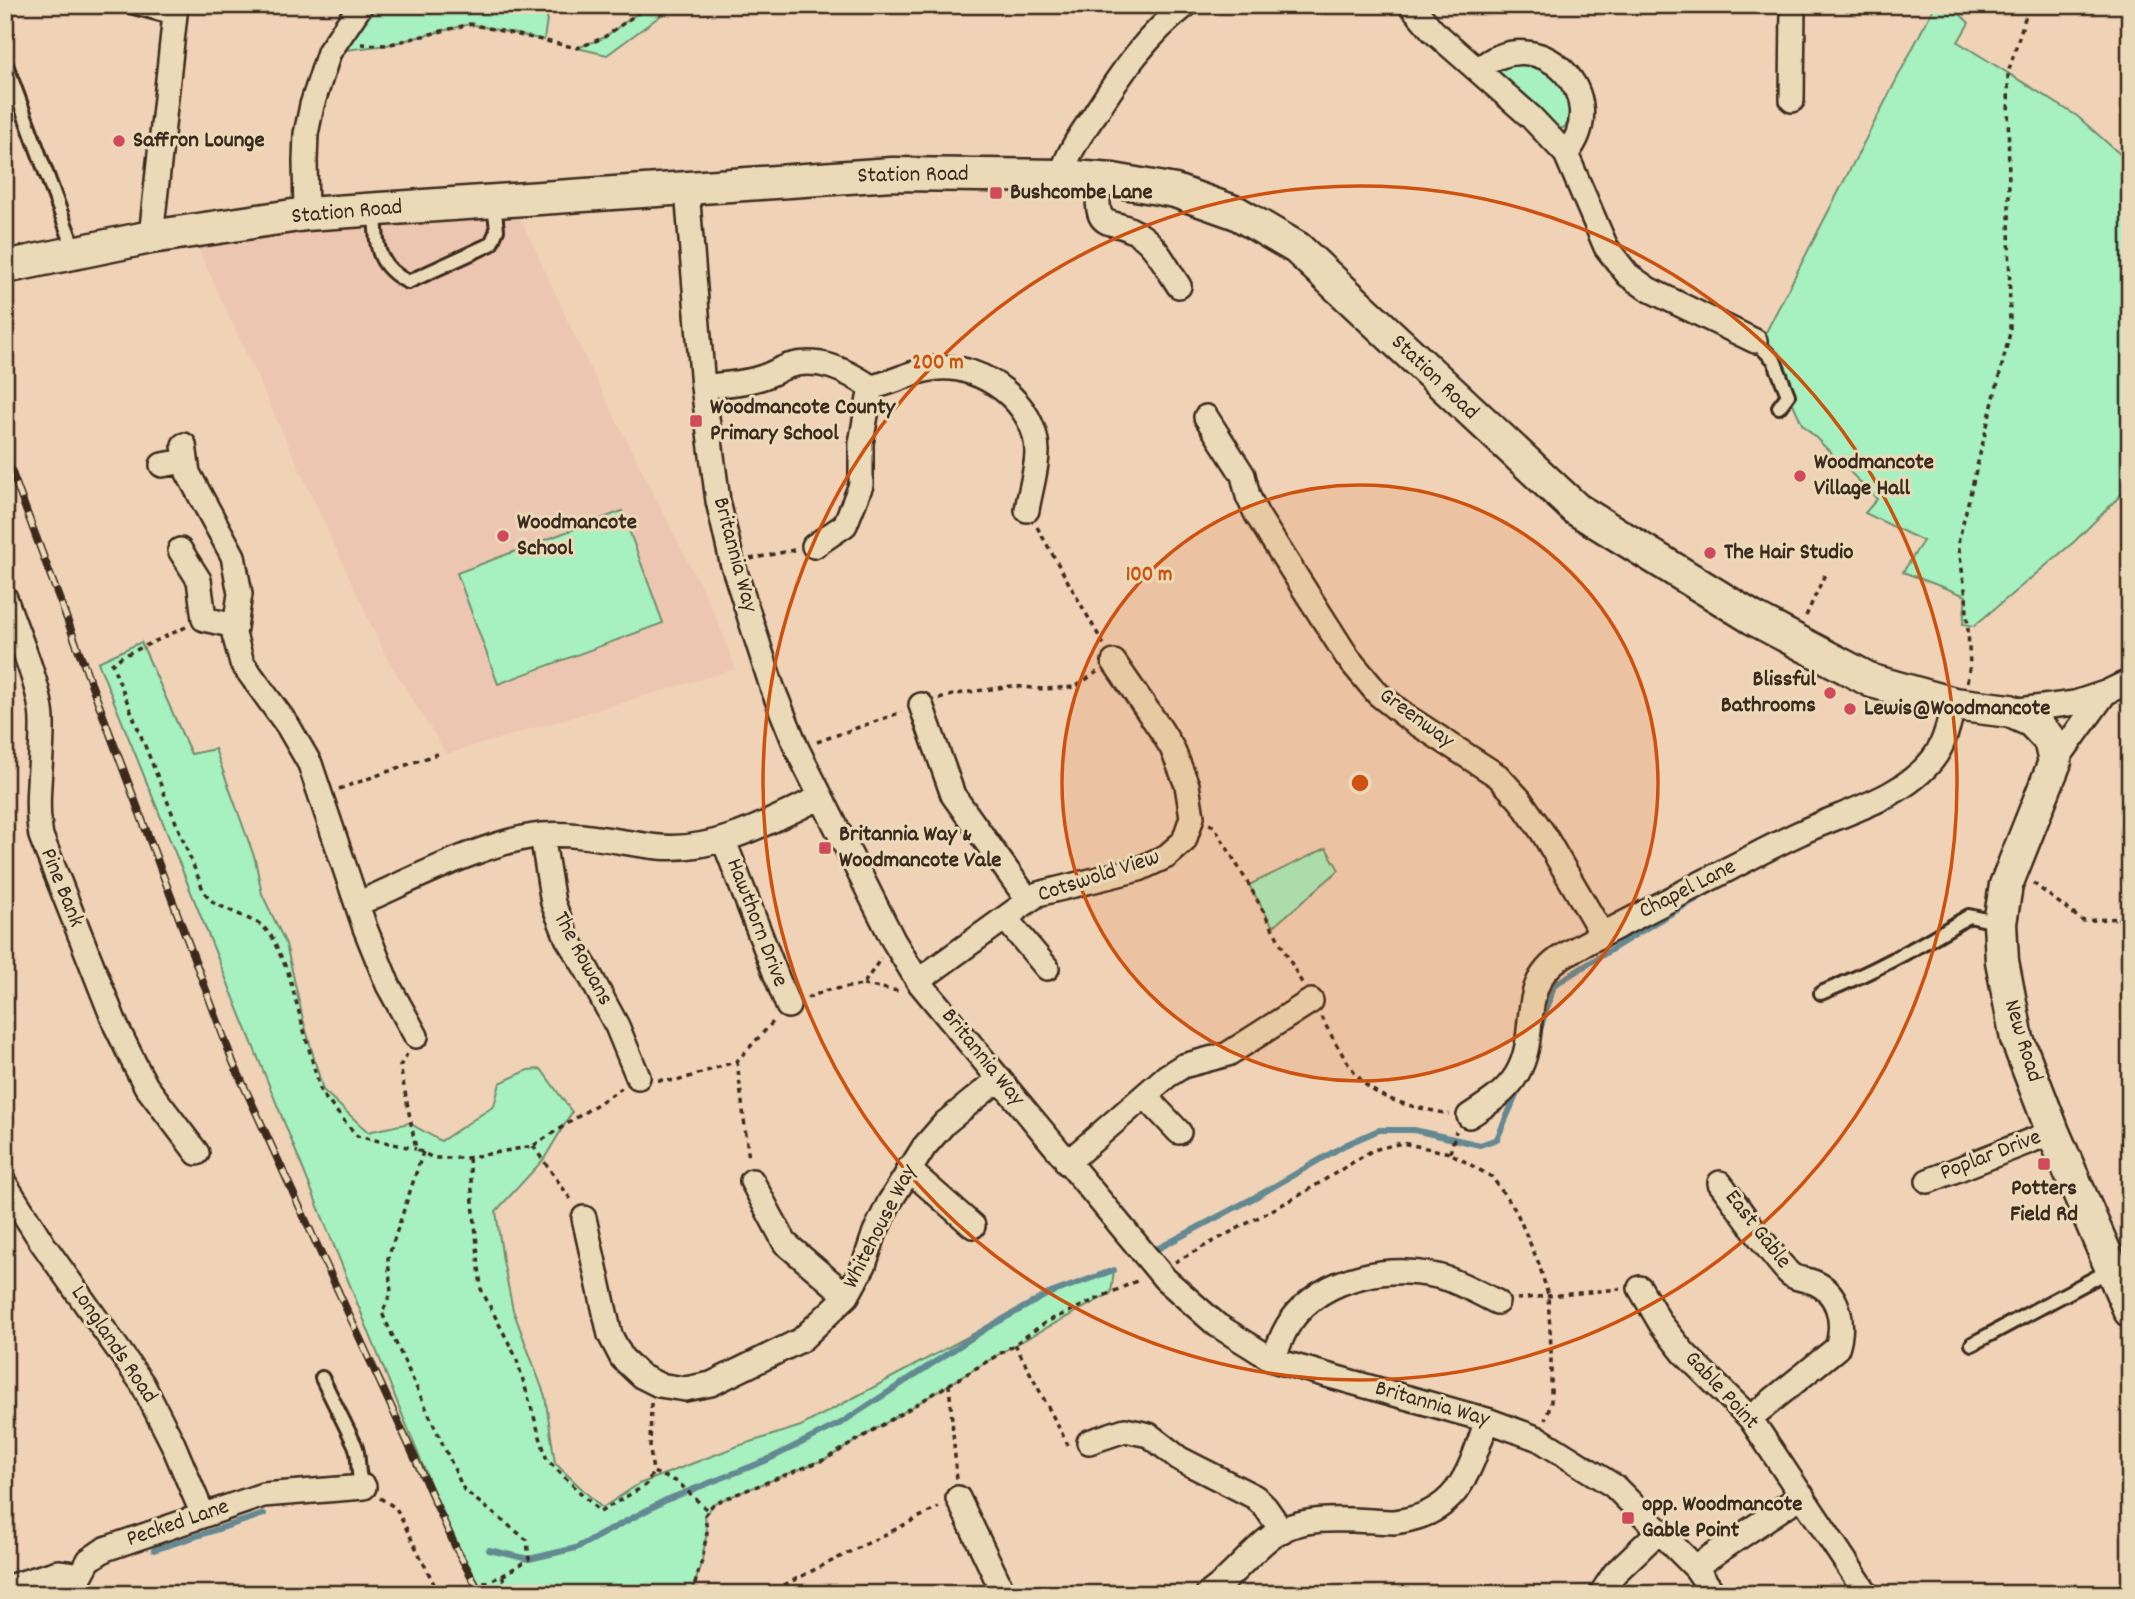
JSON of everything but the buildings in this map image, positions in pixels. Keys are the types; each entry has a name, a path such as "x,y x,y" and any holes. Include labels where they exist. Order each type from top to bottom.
{"street":[{"path":"306,214 306,134 312,105 329,52 361,5"},
{"path":"1061,176 1066,157 1126,66 1149,38 1186,5"},
{"path":"1410,5 1433,32 1531,117 1566,154 1606,247 1628,275 1648,289 1755,341"},
{"path":"1792,100 1793,5"},
{"path":"151,237 176,12"},
{"path":"1478,70 1492,58 1516,52 1540,55 1561,68 1577,90 1582,117 1575,144 1566,154"},
{"name":"Station Road","path":"5,267 151,237 306,214 892,174 1061,176 1175,191 1237,214 1297,248 1576,509 1753,618 1872,681 1959,705 2010,711"},
{"path":"1099,179 1097,204 1102,218 1107,223 1133,231 1145,239 1155,249 1179,286"},
{"name":"Britannia Way","path":"687,190 703,387 718,501 732,562 772,687 797,749 893,940 918,981 1158,1271 1217,1325 1273,1360 1487,1420 1539,1439 1614,1486 1695,1567 1714,1594"},
{"path":"703,387 747,381 790,366 814,363 839,368 871,387 886,385 909,374 939,368 969,371 996,384 1019,405 1034,435 1037,451 1027,510"},
{"path":"814,546 845,525 861,485 861,443 871,387"},
{"name":"Greenway","path":"1206,417 1243,475 1248,496 1257,515 1349,658 1378,694 1407,717 1498,776 1520,800 1543,833 1602,934"},
{"path":"162,465 185,453 188,473 233,556 240,594 234,634 242,663 288,726 310,764 365,928 388,985 416,1036"},
{"path":"180,550 199,580 204,619 235,626"},
{"name":"Pine Bank","path":"5,598 36,690 43,720 37,816 41,836 116,1026 136,1067 146,1086 197,1153"},
{"path":"1114,662 1172,748 1187,785 1192,817"},
{"path":"2010,711 2075,703 2130,681"},
{"path":"2055,762 2105,693"},
{"path":"921,705 953,795 1028,900"},
{"name":"Chapel Lane","path":"1463,1122 1502,1094 1517,1074 1529,1037 1534,988 1545,970 1554,962 1602,934 1799,833 1898,789 1934,757 1959,705"},
{"path":"2010,711 2032,721 2050,740 2055,762"},
{"name":"New Road","path":"2055,762 2006,885 2000,923 2002,961 2017,1039 2053,1132 2123,1287"},
{"path":"357,904 498,845 542,835 662,847 724,841 821,797"},
{"name":"Cotswold View","path":"918,981 1028,900 1055,888 1118,876 1167,856 1184,841 1192,817"},
{"name":"The Rowans","path":"542,835 553,903 567,938 618,1026 638,1077"},
{"name":"Hawthorn Drive","path":"724,841 788,1006"},
{"path":"1005,918 1047,968"},
{"path":"1067,1163 1167,1076 1183,1066 1228,1054 1311,1001"},
{"name":"Whitehouse Way","path":"584,1218 610,1335 615,1347 631,1368 652,1382 685,1389 711,1384 801,1340 847,1296 864,1265 875,1231 908,1169 946,1123 999,1079"},
{"path":"1145,1096 1179,1132"},
{"name":"Poplar Drive","path":"1928,1181 2053,1132"},
{"path":"908,1169 973,1226"},
{"path":"752,1181 785,1243 847,1296"},
{"name":"East Gable","path":"1720,1183 1791,1276 1821,1285 1828,1292 1840,1312 1842,1324 1837,1348 1750,1418"},
{"name":"Longlands Road","path":"5,1184 43,1244 142,1383 173,1444 204,1515"},
{"path":"1273,1360 1284,1331 1300,1309 1322,1292 1356,1278 1392,1273 1422,1274 1447,1279 1497,1301"},
{"name":"Gable Point","path":"1640,1288 1661,1324 1684,1353 1750,1418 1867,1594"},
{"path":"1208,1594 1265,1543 1294,1525 1321,1521 1406,1521 1429,1513 1451,1497 1462,1484 1487,1420"},
{"path":"1089,1442 1118,1431 1133,1430 1149,1435 1180,1459 1255,1497 1282,1531"},
{"name":"Pecked Lane","path":"5,1588 58,1572 85,1584 89,1560 105,1549 262,1495 364,1487"},
{"path":"1695,1567 1802,1495"},
{"path":"958,1498 1004,1594"},
{"path":"1601,1594 1615,1573 1660,1530"}],"lane":[{"path":"127,5 176,12"},
{"path":"5,62 75,252"},
{"path":"374,210 377,250 390,270 408,282 491,244 497,230 494,202"},
{"path":"1755,341 1774,360 1788,395 1779,407"},
{"path":"1821,993 1869,974 1913,951 1969,916 2000,923"},
{"path":"1972,1344 2123,1287"},
{"path":"322,1378 355,1444 358,1454 357,1473 364,1487"}],"path":[{"path":"335,43 387,45 470,24 576,48 603,38 649,5"},
{"path":"1959,705 1970,665 1966,596 1958,542 2010,333 2008,73 2029,5"},
{"path":"797,749 956,694 1012,687 1075,687 1114,662 1027,510"},
{"path":"732,562 814,546"},
{"path":"1795,640 1826,572"},
{"path":"204,619 121,656 112,664 204,892 214,903 262,925 272,937 288,972 321,1093 357,1136 416,1149"},
{"path":"321,796 440,752"},
{"path":"1192,817 1214,826 1250,885 1311,1001 1363,1082 1383,1097 1463,1122 1450,1153"},
{"path":"2012,866 2083,921 2120,918 2130,927"},
{"path":"2120,918 2130,1009"},
{"path":"863,985 900,991 918,981"},
{"path":"737,1061 752,1181"},
{"path":"694,1593 706,1532 705,1515 714,1503 826,1458 1015,1344 1046,1322 1158,1271 1300,1195 1373,1150 1402,1143 1450,1153 1492,1177 1516,1211 1533,1246 1548,1295 1551,1404 1539,1439"},
{"path":"533,1146 584,1218"},
{"path":"422,1152 388,1258 391,1294 382,1313 464,1490 527,1540 529,1559 502,1576 454,1594"},
{"path":"468,1158 481,1289 516,1357 547,1460 600,1513 646,1485 653,1472 650,1449 652,1382"},
{"path":"1497,1301 1640,1288"},
{"path":"1015,1344 1072,1451 1089,1442"},
{"path":"766,1594 958,1498 949,1384"},
{"path":"653,1472 678,1482 708,1511"},
{"path":"364,1487 396,1508 439,1594"},
{"path":"502,1576 512,1594"}],"shaded area":[{"name":"Woodmancote School","path":"520,217 586,360 715,615 736,669 446,754 385,655 196,244 348,227"}],"green space":[{"path":"361,5 549,5 544,40 470,24 387,45 329,52"},
{"path":"649,5 675,5 607,55 577,48 603,38"},
{"path":"1935,5 1951,5 1969,23 1958,42 2077,116 2130,163 2130,486 2075,541 1974,626 1963,624 1966,596 1903,572 1923,541 1865,513 1877,499 1802,424 1765,334"},
{"path":"1511,62 1545,66 1568,91 1571,121 1563,128 1553,129 1497,77 1498,71"},
{"path":"622,511 663,623 498,684 457,573"},
{"path":"141,642 191,754 215,749 255,859 262,894 286,944 323,1090 368,1132 409,1123 441,1141 494,1106 500,1083 528,1070 541,1069 572,1112 544,1159 496,1211 513,1310 545,1396 555,1463 602,1508 639,1484 738,1446 801,1426 1048,1294 1114,1270 1111,1293 1011,1347 826,1459 714,1503 705,1515 707,1532 692,1594 481,1594 457,1550 98,662"},
{"path":"1326,848 1339,870 1273,927 1249,885"},
{"path":"2120,918 2130,927 2130,1009 2128,1008"}],"waterway":[{"path":"1873,814 1893,806"},
{"path":"1538,1036 1554,985 1721,885"},
{"path":"1159,1248 1261,1194 1345,1145 1379,1130 1414,1130 1480,1145 1497,1139 1520,1086"},
{"path":"489,1550 529,1559 576,1548 666,1500 765,1461 841,1423 987,1328 1048,1294 1114,1270"},
{"path":"154,1550 264,1514"}],"railway":[{"path":"5,454 233,1062 457,1550 481,1594"}],"place":[{"name":"Saffron Lounge","path":"119,141"},
{"name":"Bushcombe Lane","path":"996,193"},
{"name":"Woodmancote County Primary School","path":"696,421"},
{"name":"Woodmancote Village Hall","path":"1800,476"},
{"name":"Woodmancote School","path":"503,536"},
{"name":"The Hair Studio","path":"1710,553"},
{"name":"Blissful Bathrooms","path":"1830,693"},
{"name":"Lewis@Woodmancote","path":"1850,709"},
{"name":"Britannia Way & Woodmancote Vale","path":"825,848"},
{"name":"Potters Field Rd","path":"2044,1164"},
{"name":"opp. Woodmancote Gable Point","path":"1628,1518"}]}
